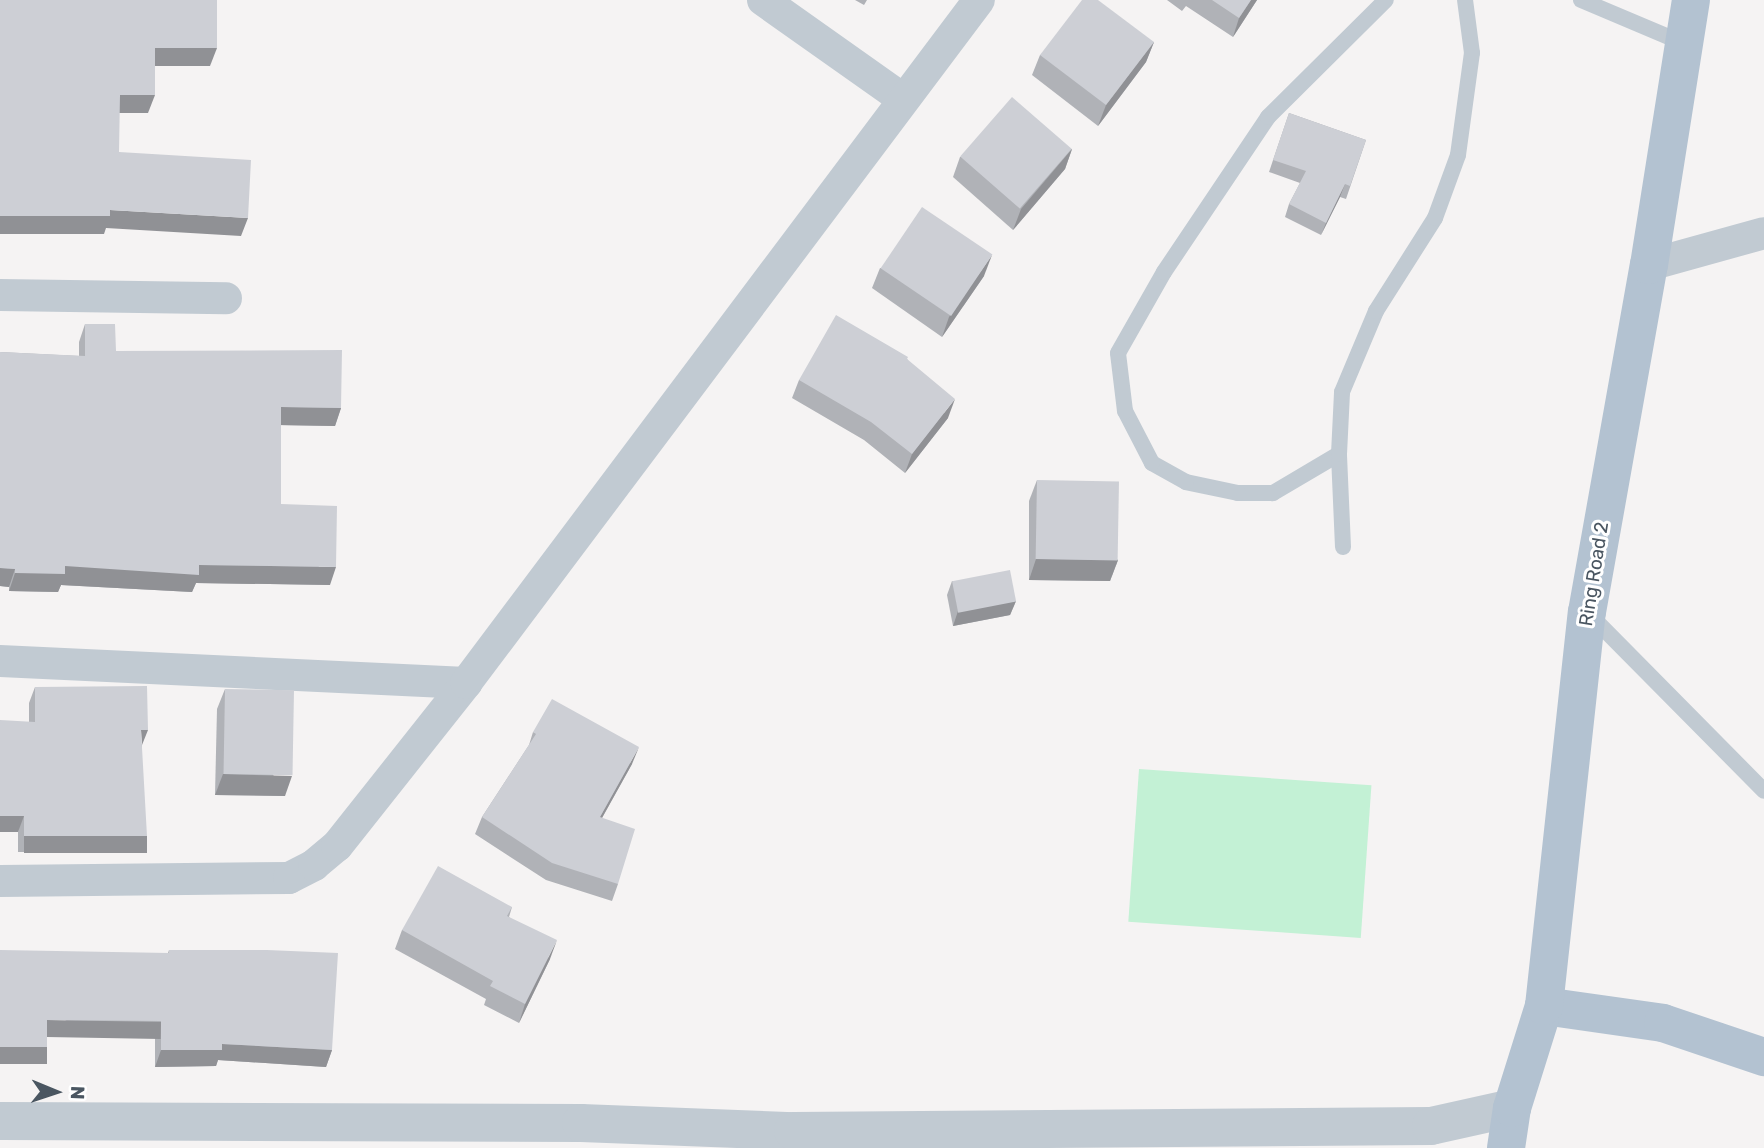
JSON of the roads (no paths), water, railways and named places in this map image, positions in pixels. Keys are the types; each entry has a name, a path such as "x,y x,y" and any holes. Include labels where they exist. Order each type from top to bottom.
{"main road":[{"name":"Ring Road 2","path":"1506,1148 1512,1108 1545,1006 1587,612 1649,265 1691,0"},
{"path":"1545,1006 1663,1023 1764,1057"}],"street":[{"path":"763,0 903,99"},
{"path":"0,881 289,878 314,865 337,846 466,683 979,0"},
{"path":"1649,265 1764,233"},
{"path":"0,295 226,298"},
{"path":"0,661 466,683"},
{"path":"0,1121 580,1123 793,1131 1431,1126 1512,1108"}],"lane":[{"path":"1339,454 1273,493 1238,493 1186,482 1152,463 1125,411 1118,353 1164,272 1268,117 1386,0"},
{"path":"1343,547 1339,454 1342,392 1376,311 1435,218 1458,155 1472,53 1465,0"},
{"path":"1581,0 1683,43"},
{"path":"1587,612 1764,791"}]}
